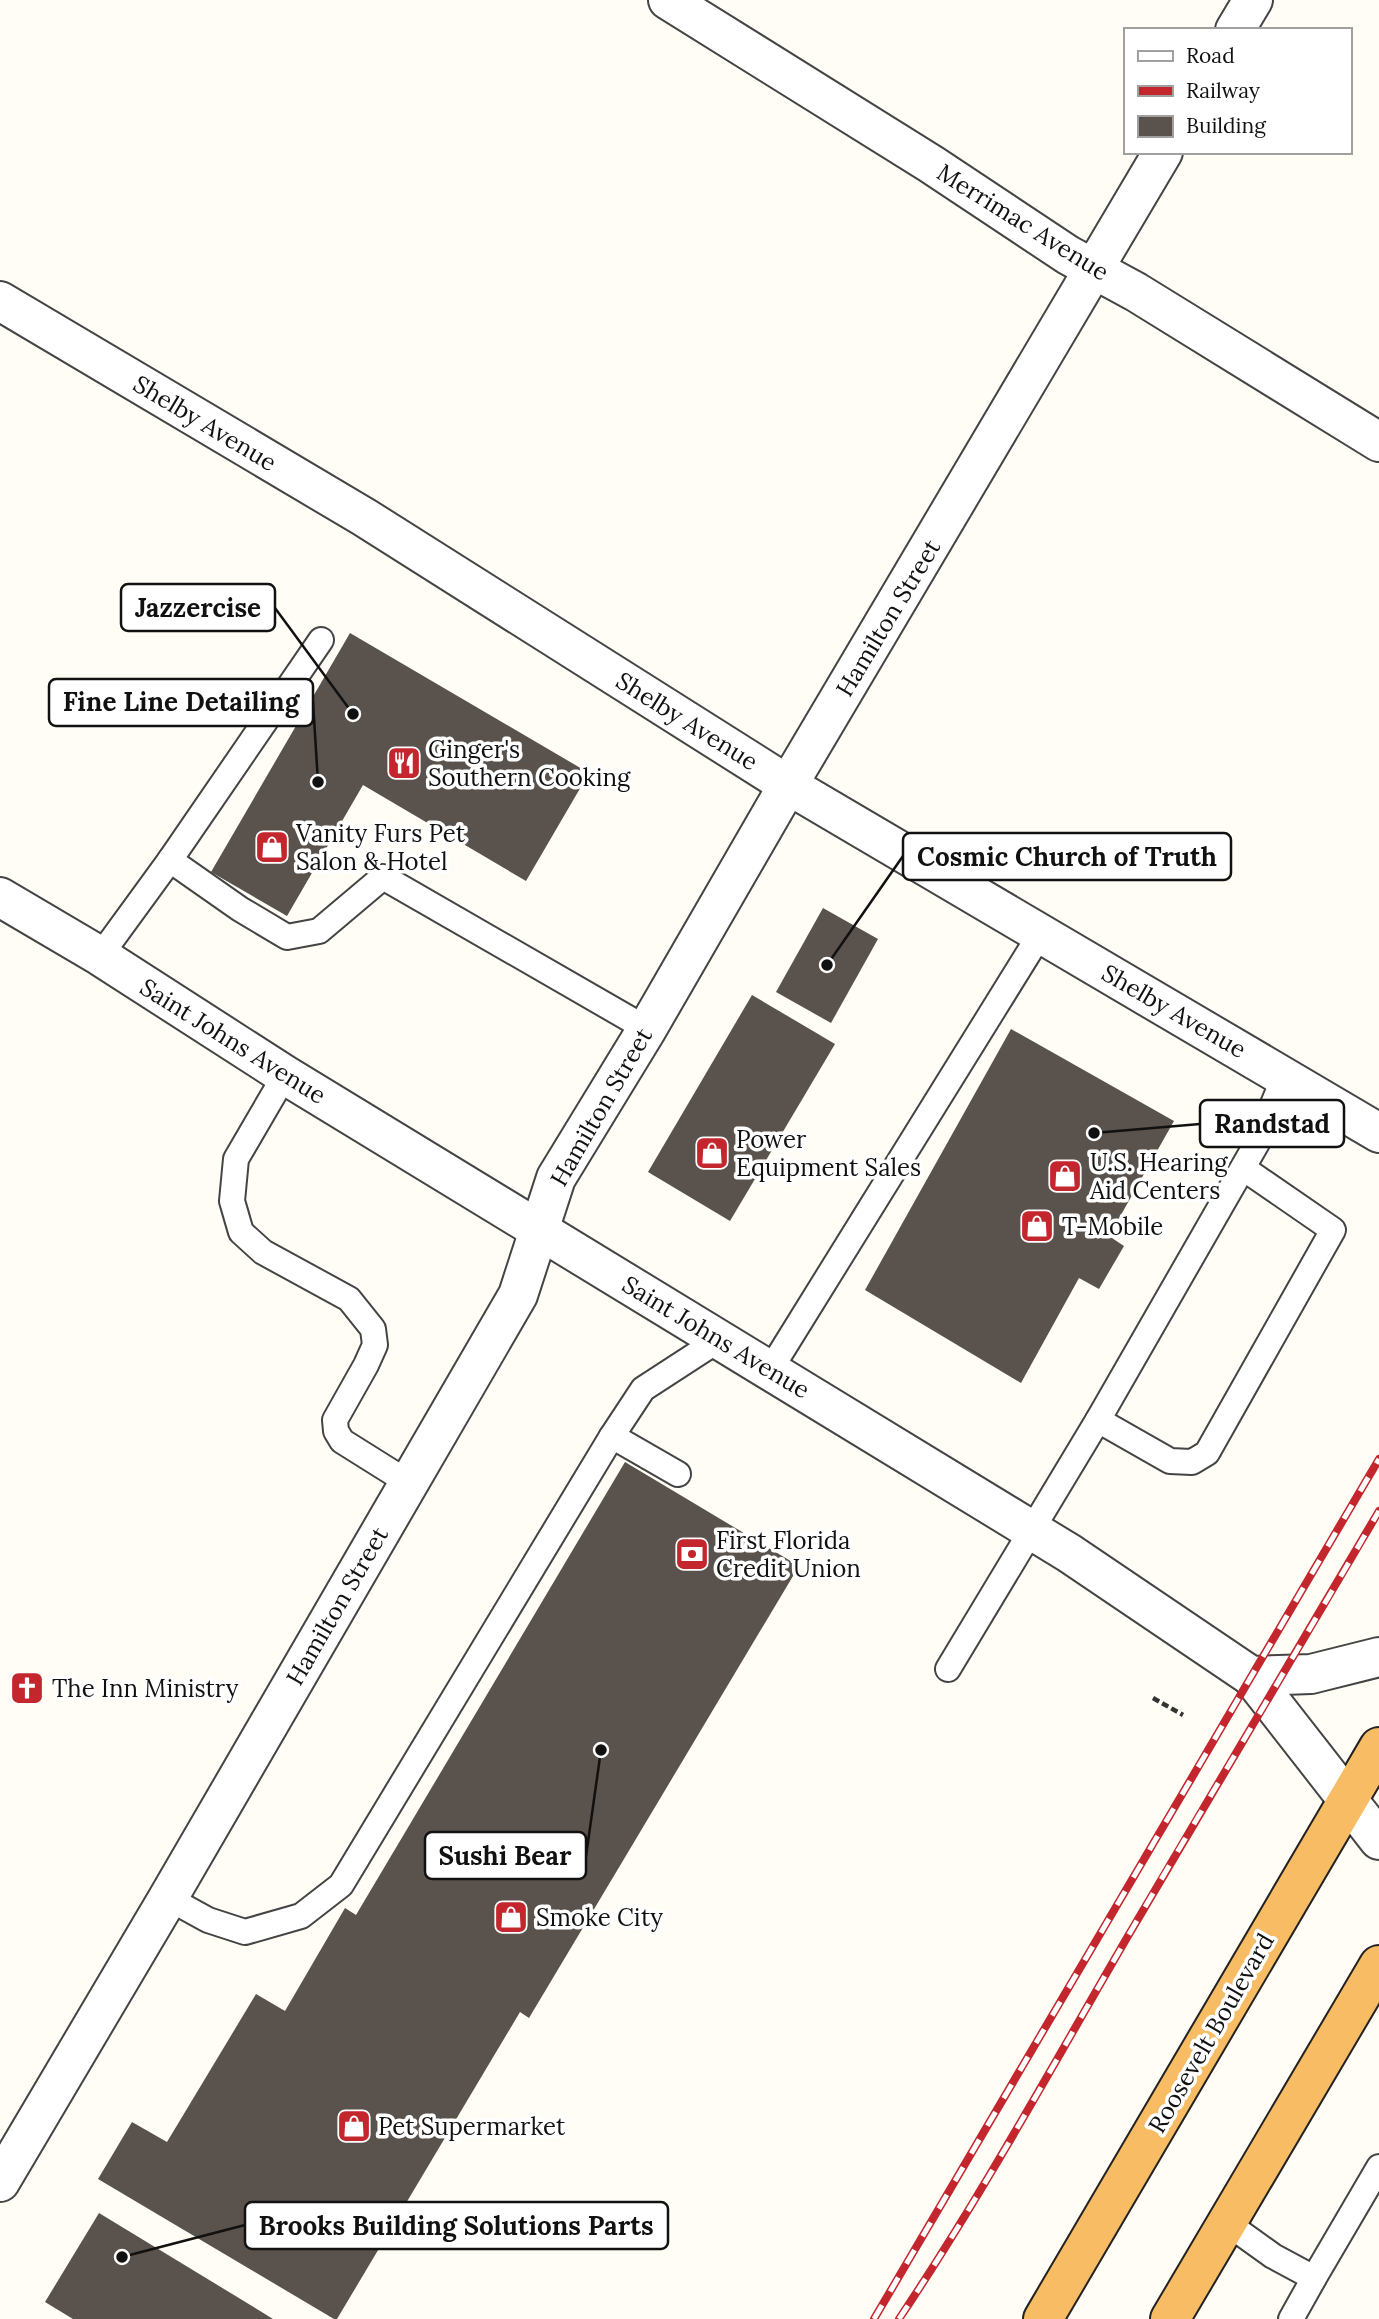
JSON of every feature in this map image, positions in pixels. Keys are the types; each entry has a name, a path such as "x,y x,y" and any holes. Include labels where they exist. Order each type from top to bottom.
{"highway":[{"name":"Roosevelt Boulevard","path":"1043,2319 1379,1747"},
{"path":"1170,2319 1379,1965"}],"street":[{"name":"Merrimac Avenue","path":"668,0 931,164 1068,256 1136,292 1379,442"},
{"path":"1236,28 1253,0"},
{"name":"Hamilton Street","path":"0,2182 518,1295 556,1178 647,1029 1162,154"},
{"name":"Shelby Avenue","path":"0,301 363,517 789,785 1379,1133"},
{"name":"Saint Johns Avenue","path":"0,897 1031,1530 1251,1676 1379,1840"},
{"path":"1251,1676 1311,1674 1379,1657"}],"lane":[{"path":"100,956 170,860 321,640"},
{"path":"170,860 240,909 287,937 319,932 383,877 647,1029"},
{"path":"770,1370 1041,933"},
{"path":"285,1074 236,1160 232,1201 241,1233 263,1252 349,1299 373,1329 375,1345 335,1420 336,1430 342,1441 409,1483"},
{"path":"948,1669 1098,1420 1243,1168 1257,1143 1284,1075"},
{"path":"1098,1420 1170,1461 1192,1462 1207,1453 1332,1230 1243,1168"},
{"path":"168,1898 208,1920 245,1932 301,1916 341,1885 643,1389 720,1339"},
{"path":"612,1436 677,1474"},
{"path":"1291,2319 1379,2167"},
{"path":"1227,2223 1273,2256 1314,2278"}],"path":[{"path":"1153,1698 1183,1715"}],"building":[{"path":"350,633 589,773 526,881 363,785 287,916 211,872"},
{"path":"823,908 878,939 831,1023 776,992"},
{"path":"752,995 835,1044 730,1221 648,1172"},
{"path":"1011,1029 1174,1121 1109,1236 1124,1246 1099,1289 1079,1278 1021,1383 865,1290"},
{"path":"625,1462 799,1566 529,2018 520,2012 337,2319 334,2319 98,2179 132,2122 167,2142 256,1994 285,2011 345,1908 356,1915"},
{"path":"99,2213 273,2319 73,2319 45,2302"}],"railway":[{"path":"874,2319 1379,1459"},
{"path":"899,2319 988,2177 1379,1511"}],"place":[{"name":"Jazzercise","path":"353,714"},
{"name":"Ginger's Southern Cooking","path":"404,763"},
{"name":"Fine Line Detailing","path":"318,782"},
{"name":"Vanity Furs Pet Salon & Hotel","path":"272,847"},
{"name":"Cosmic Church of Truth","path":"827,965"},
{"name":"Randstad","path":"1094,1133"},
{"name":"Power Equipment Sales","path":"712,1153"},
{"name":"U.S. Hearing Aid Centers","path":"1065,1176"},
{"name":"T-Mobile","path":"1037,1226"},
{"name":"First Florida Credit Union","path":"692,1554"},
{"name":"The Inn Ministry","path":"27,1688"},
{"name":"Sushi Bear","path":"601,1750"},
{"name":"Smoke City","path":"511,1917"},
{"name":"Pet Supermarket","path":"354,2126"},
{"name":"Brooks Building Solutions Parts","path":"122,2257"}]}
